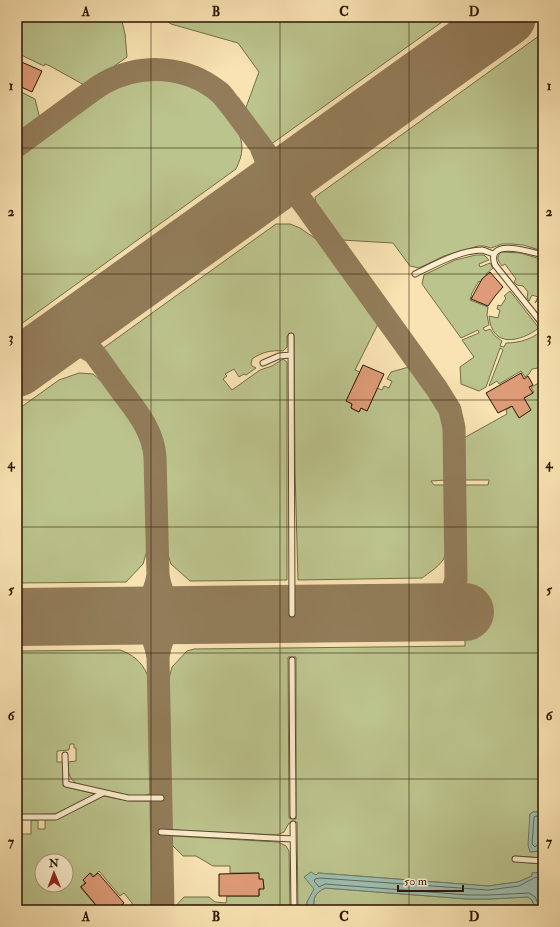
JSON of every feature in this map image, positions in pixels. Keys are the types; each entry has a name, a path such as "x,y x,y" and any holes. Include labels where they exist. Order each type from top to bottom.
{"lane":[{"path":"540,321 495,265 493,260 494,254 497,250 504,248 523,249 543,256"},
{"path":"415,274 445,260 463,254 482,250 494,254"},
{"path":"291,336 292,614"},
{"path":"264,363 279,356 291,355"},
{"path":"292,660 293,816"},
{"path":"65,755 66,784 128,798 161,798"},
{"path":"17,817 56,817 103,793"},
{"path":"293,824 294,910"},
{"path":"162,832 293,839"},
{"path":"515,859 543,861"}],"green space":[{"path":"17,17 121,17 125,34 127,57 86,86 50,66 45,64 44,66 17,53"},
{"path":"162,17 449,17 270,145 245,110 259,72 238,43 171,24"},
{"path":"543,33 543,251 523,245 512,244 502,244 491,248 478,246 444,256 419,268 410,266 393,243 342,240 316,204 315,197"},
{"path":"143,78 168,78 189,84 207,94 223,108 230,117 241,140 241,154 236,169 17,327 17,155 106,92 118,86"},
{"path":"17,90 35,99 40,119 17,135"},
{"path":"276,224 290,224 300,228 316,239 378,324 355,370 360,372 347,401 352,404 351,408 359,412 361,408 367,411 377,388 382,390 384,386 389,388 392,381 387,379 391,372 409,367 441,412 446,425 446,480 431,481 434,485 446,485 448,524 447,544 443,560 422,578 298,580 295,470 294,335 287,336 287,347 283,351 267,352 252,359 251,364 256,368 246,375 244,374 239,377 234,369 225,374 227,376 223,379 232,390 260,370 272,366 283,359 287,362 287,580 190,581 171,564 165,545 162,450 158,430 102,349"},
{"path":"501,252 521,253 543,260 543,300 540,298 535,303 538,297 532,295 529,301 527,298 528,292 523,286 517,285 514,282 516,279 505,264 502,266 499,262 498,257"},
{"path":"476,255 484,255 489,260 479,264 480,267 490,263 493,268 486,274 489,279 484,284 479,281 470,300 488,307 487,315 489,325 483,328 485,331 490,329 495,336 502,341 500,346 504,347 506,343 527,340 536,335 543,327 543,814 540,812 533,812 530,814 531,852 540,851 543,835 543,858 515,856 514,861 543,864 543,910 314,910 314,899 316,894 325,888 468,899 528,897 532,900 535,908 542,879 541,872 532,873 532,876 518,882 488,886 318,873 315,889 307,902 307,910 298,910 297,822 289,823 284,832 277,835 174,830 170,827 167,687 172,667 187,651 194,649 465,646 463,485 488,485 489,480 463,480 462,439 507,414 506,410 534,392 531,387 541,380 541,372 538,368 532,369 525,377 521,371 499,384 497,381 489,386 503,350 500,348 486,387 479,391 461,384 460,367 474,357 462,340 479,333 478,330 461,338 422,284 424,275 455,260","holes":["288,657 296,657 296,819 289,818"]},
{"path":"510,291 539,328 524,337 508,340 495,334 491,327 489,316 498,318 500,310 497,309 498,305 501,306 506,298 504,296"},
{"path":"79,373 93,374 110,389 138,429 146,448 149,544 143,564 126,582 17,583 17,410 59,380"},
{"path":"120,650 129,654 139,662 149,679 151,695 153,792 147,795 138,796 116,794 77,784 70,777 68,771 68,762 76,761 76,748 74,748 74,744 70,744 69,750 57,751 57,762 63,762 63,786 95,794 55,814 17,815 17,651"},
{"path":"104,796 130,801 148,801 153,803 153,907 150,910 133,910 132,903 124,893 120,896 99,871 94,876 91,873 83,880 85,883 80,887 99,909 98,910 17,910 17,820 21,820 21,834 31,834 31,820 38,820 38,829 45,829 45,820 59,818"},
{"path":"170,837 278,842 286,846 289,851 290,910 172,910 184,897 209,897 215,902 226,903 227,896 259,896 259,889 264,888 263,880 259,879 258,873 230,873 230,866 213,866 196,856 183,856 170,843"}],"water":[{"path":"533,812 540,812 543,814 542,846 540,851 530,852 528,845 530,814"},
{"path":"311,872 316,875 318,873 488,886 518,882 532,876 532,873 541,872 543,907 539,909 535,908 532,900 528,897 468,899 325,888 316,894 314,910 307,910 307,902 314,889 304,877"}],"building":[{"path":"17,60 42,71 32,92 17,85"},
{"path":"490,272 503,287 488,306 471,299 482,279"},
{"path":"363,365 384,374 367,411 361,408 359,412 351,408 352,404 346,401"},
{"path":"521,373 524,379 528,376 533,385 529,387 533,393 524,398 531,410 519,418 512,406 498,413 486,393"},
{"path":"90,873 93,877 98,873 124,903 116,910 100,910 81,887 86,883 83,880"},
{"path":"259,873 259,879 263,879 264,889 259,889 259,896 219,896 219,874"}],"taxiway":[{"path":"17,146 100,85 133,72 148,70 178,72 192,76 206,83 222,95 304,204 437,389 450,410 454,428 456,579 452,593 447,602 438,609 425,612"},
{"path":"253,199 261,188 266,176 267,169 262,150"},
{"path":"17,354 28,354 63,343 72,343 82,346 94,353 139,415 148,431 154,448 155,457 158,575 154,592 146,603 134,611 117,616"},
{"path":"158,575 162,592 170,603 182,610 199,615"},
{"path":"163,910 158,657 162,640 170,628 182,621 199,615"},
{"path":"117,616 134,621 146,629 154,640 158,657"}],"runway":[{"path":"17,368 507,17"},
{"path":"17,617 465,612"}]}
